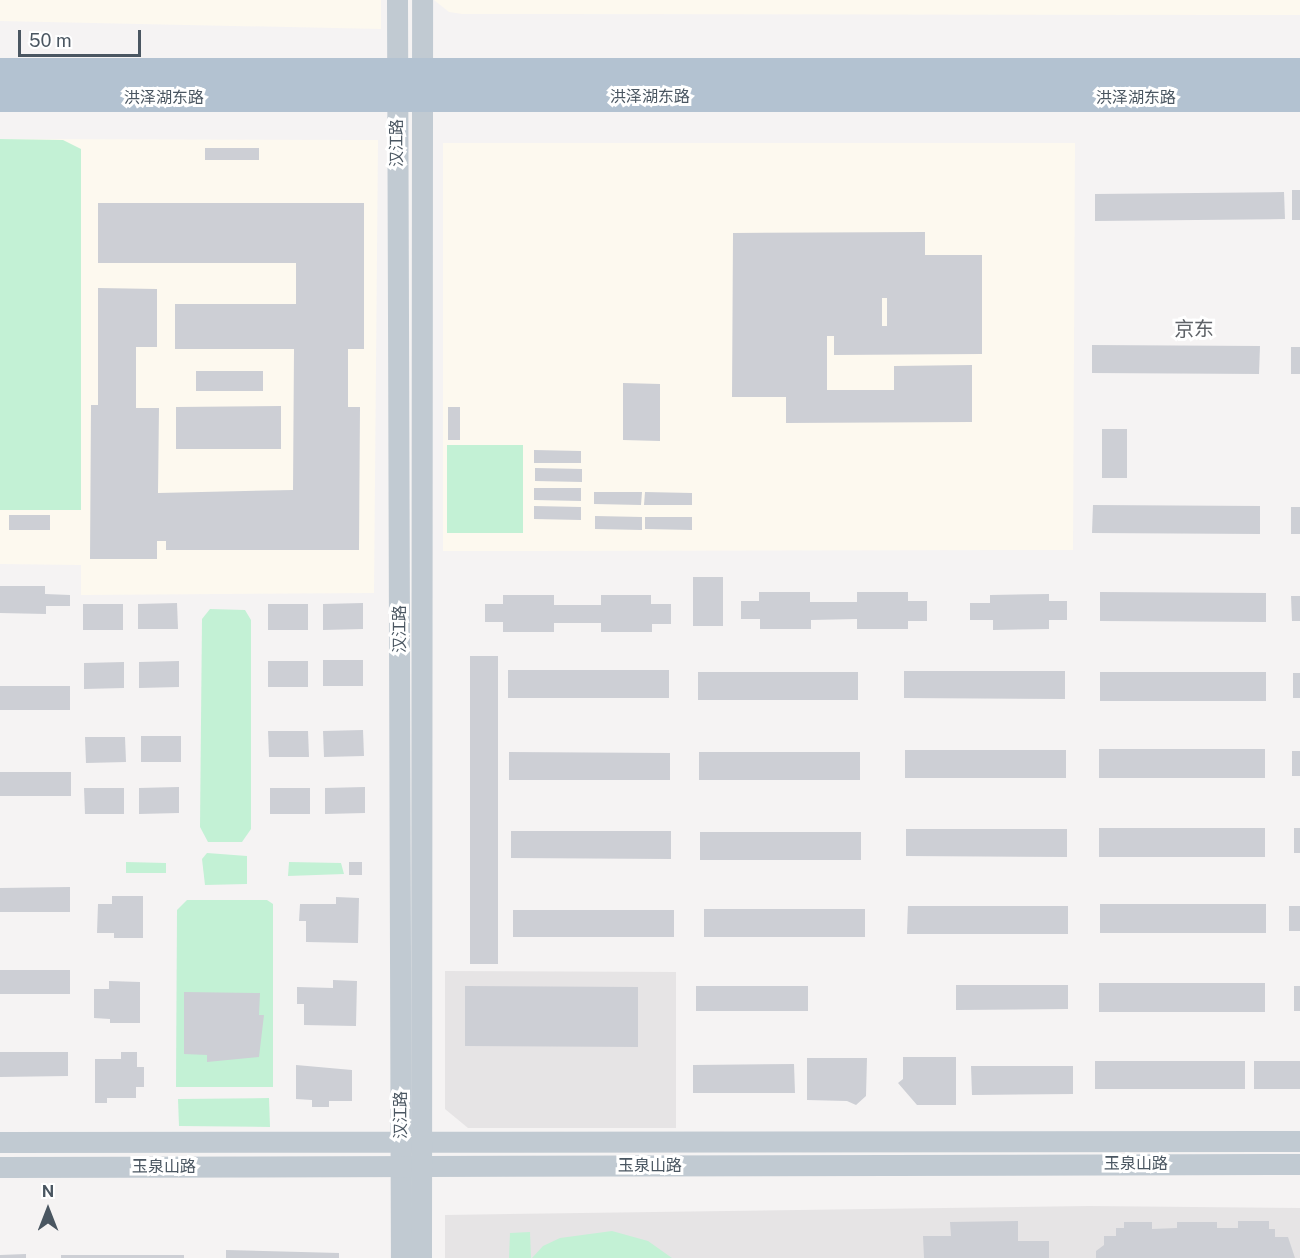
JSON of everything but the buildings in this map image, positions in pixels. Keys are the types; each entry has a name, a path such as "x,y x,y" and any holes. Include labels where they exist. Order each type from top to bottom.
{"main road":[{"name":"洪泽湖东路","path":"0,71 410,85 1300,98"},
{"name":"洪泽湖东路","path":"0,98 410,85 1300,71"}],"street":[{"name":"汉江路","path":"397,0 410,85"},
{"name":"汉江路","path":"401,1258 411,1166 410,85 422,0"},
{"name":"玉泉山路","path":"0,1142 1300,1141"},
{"name":"玉泉山路","path":"0,1167 1300,1164"},
{"name":"汉江路","path":"411,1166 421,1258"}],"shaded area":[{"path":"0,0 381,0 381,29 0,21"},
{"path":"434,0 1300,0 1300,15 462,14 449,12"},
{"path":"0,139 378,140 374,593 81,595 81,565 0,564"},
{"path":"443,143 1075,143 1073,550 443,551"},
{"path":"445,971 676,972 676,1128 468,1128 445,1109"},
{"path":"1089,1206 1300,1208 1300,1258 445,1258 445,1215"}],"green space":[{"path":"0,139 63,140 81,149 81,510 0,510"},
{"path":"447,445 523,445 523,533 447,533"},
{"path":"210,609 245,610 251,620 251,829 242,842 208,842 200,827 202,619"},
{"path":"207,853 247,856 247,884 205,885 202,859"},
{"path":"126,862 166,863 166,873 126,873"},
{"path":"289,862 341,863 344,874 288,876"},
{"path":"187,900 267,900 273,904 273,1087 176,1087 177,910"},
{"path":"269,1098 270,1127 179,1126 178,1099"},
{"path":"612,1231 648,1241 672,1258 532,1258 543,1246 560,1238"},
{"path":"530,1232 531,1258 509,1258 510,1233"}],"district":[{"name":"京东","path":"1194,329"}]}
